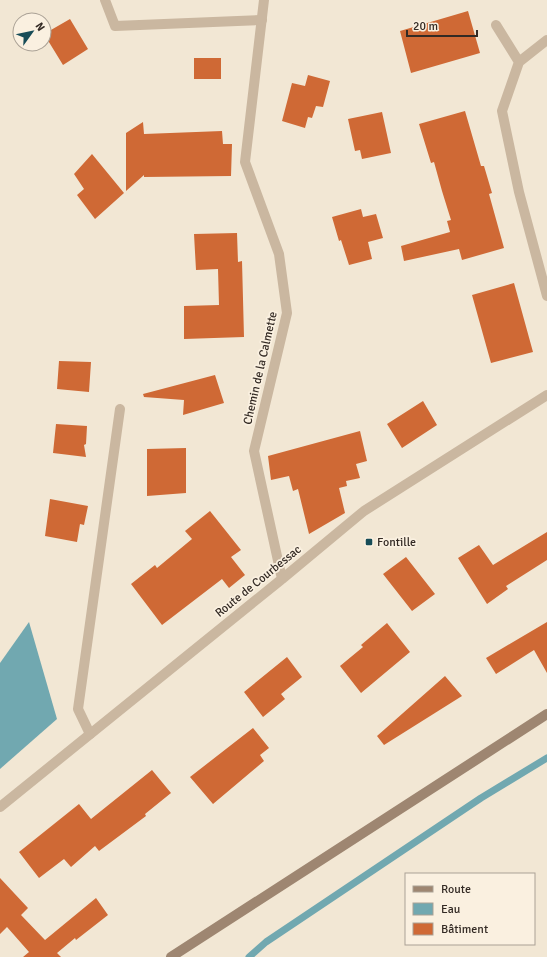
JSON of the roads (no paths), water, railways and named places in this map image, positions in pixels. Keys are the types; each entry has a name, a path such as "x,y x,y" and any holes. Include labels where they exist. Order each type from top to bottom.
{"street":[{"path":"105,0 115,26 262,20"},
{"name":"Chemin de la Calmette","path":"264,0 245,162 278,254 287,313 254,451 282,579"},
{"path":"496,25 519,62"},
{"path":"547,40 519,62 502,111 519,192 547,296"},
{"name":"Route de Courbessac","path":"0,807 364,511 547,395"},
{"path":"90,734 78,709 120,409"},
{"path":"171,957 547,714"}],"water":[{"path":"29,622 57,719 0,769 0,663"}],"waterway":[{"path":"249,957 266,942 481,798 547,758"}],"place":[{"name":"Fontille","path":"369,542"}]}
